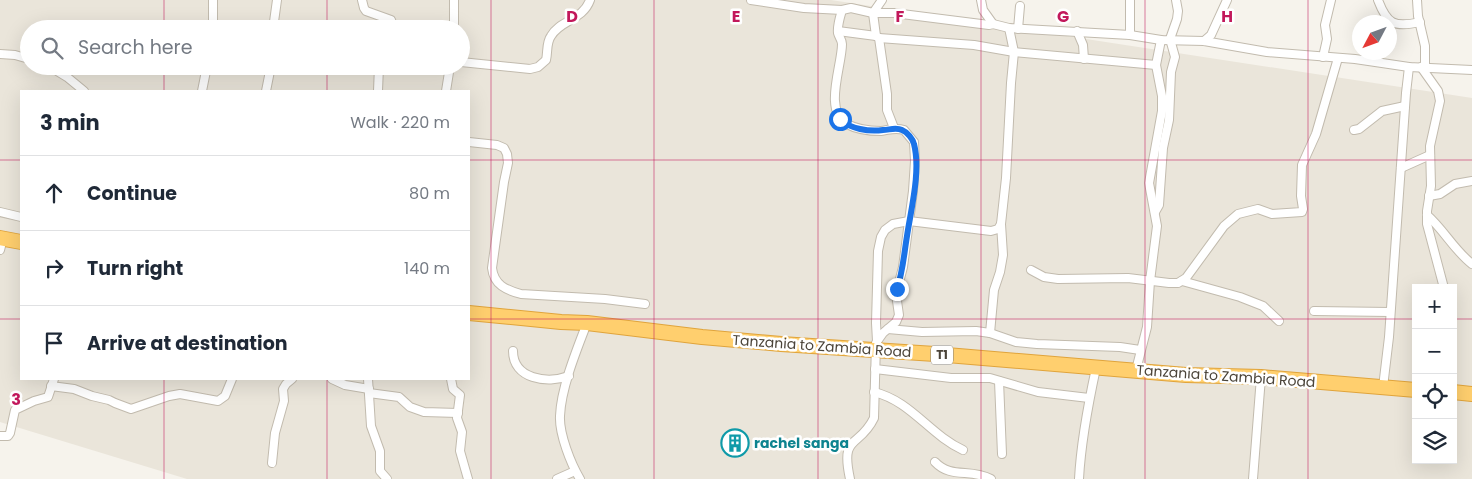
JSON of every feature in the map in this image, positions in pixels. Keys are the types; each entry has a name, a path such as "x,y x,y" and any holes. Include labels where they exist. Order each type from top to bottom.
{"highway":[{"path":"1,242 20,242"},
{"name":"Tanzania to Zambia Road","path":"470,313 587,323 702,337 876,345 1096,368 1186,375 1261,377 1412,390"},
{"path":"1457,392 1472,394"}],"street":[{"path":"213,0 213,20"},
{"path":"274,20 277,0"},
{"path":"362,0 366,11 391,20"},
{"path":"454,0 454,20"},
{"path":"470,63 538,67 546,60 546,50 551,36 579,15 590,0"},
{"path":"752,0 804,8 842,10 851,8 873,13 894,13 942,20 993,24 1009,28 1077,31 1161,40 1204,41 1267,52 1409,67 1472,70"},
{"path":"851,8 854,0"},
{"path":"882,0 873,13 887,94 887,110 894,128"},
{"path":"981,0 983,10 993,24"},
{"path":"1130,0 1130,36"},
{"path":"1155,212 1159,205 1163,148 1169,120 1171,72 1175,57 1170,39 1177,19 1176,0"},
{"path":"1204,41 1211,35 1227,0"},
{"path":"1323,57 1327,39 1325,25 1331,0"},
{"path":"1378,0 1384,16 1390,22 1403,25 1420,22"},
{"path":"1417,0 1425,46 1423,67 1438,92 1440,101 1430,146 1430,186 1427,215 1428,232 1443,284"},
{"path":"1018,28 1020,6"},
{"path":"842,10 838,31 842,42 835,95 835,106 838,116 844,123 860,129 878,131 894,128 904,130 914,146 915,176 903,267 896,292 899,315 896,322 876,345"},
{"path":"990,333 994,290 1003,255 1001,224 1006,178 1014,52 1009,28"},
{"path":"838,31 877,37 974,45 1014,52 1156,65"},
{"path":"1077,31 1083,45 1084,59"},
{"path":"1136,370 1147,327 1150,281 1157,226 1149,183 1162,111 1162,96 1156,65 1161,40"},
{"path":"0,54 20,56"},
{"path":"1031,270 1049,278 1128,278 1169,284 1178,283 1182,281 1224,226 1238,214 1258,209 1272,214 1299,214 1302,212 1302,165 1316,134 1338,58"},
{"path":"1383,387 1387,362 1409,67"},
{"path":"64,75 83,90"},
{"path":"202,90 205,75"},
{"path":"266,90 269,75"},
{"path":"378,90 379,75"},
{"path":"446,90 449,75"},
{"path":"1354,130 1359,129 1382,111 1405,106"},
{"path":"470,142 498,144 504,148 507,154 508,163 492,268 498,284 510,291 521,294 605,299 645,304"},
{"path":"1401,168 1430,155"},
{"path":"1429,196 1440,194 1455,184 1472,181"},
{"path":"0,212 20,217"},
{"path":"1427,215 1444,233 1456,250 1472,264"},
{"path":"850,479 847,460 848,448 868,429 874,416 874,369 880,237 889,226 898,222 909,221 991,231 998,229 1001,224"},
{"path":"1182,281 1240,297 1263,306 1279,321"},
{"path":"1314,311 1390,312"},
{"path":"580,479 570,461 560,423 562,404 569,376 587,323"},
{"path":"888,329 922,332 976,331 990,333 1016,342 1120,347 1140,350"},
{"path":"512,351 514,363 524,374 546,380 569,376"},
{"path":"1079,479 1080,450 1096,368"},
{"path":"874,369 951,378 990,378 1038,392 1089,398"},
{"path":"1253,479 1261,377"},
{"path":"0,436 6,436 10,433 15,410 48,397 52,382 133,409 180,394 218,400 227,393 232,380"},
{"path":"272,463 274,433 284,401 283,389 291,380"},
{"path":"334,380 345,385 399,397 410,407 418,411 458,413"},
{"path":"368,380 371,426 380,451 379,468 381,474 387,479"},
{"path":"451,380 453,389 460,395 458,413 458,422 462,432 460,453 468,479"},
{"path":"999,381 1002,454"},
{"path":"874,392 898,401 943,439 963,450"},
{"path":"935,462 946,472 977,474 991,479"},
{"path":"557,479 575,471"}],"shaded area":[{"path":"0,0 831,0 1472,98 1472,479 187,479 0,422"}],"place":[{"name":"rachel sanga","path":"735,443"}],"route":[{"path":"840,119 847,125 860,129 878,131 894,128 902,129 914,142 915,176 902,274 897,289"}]}
